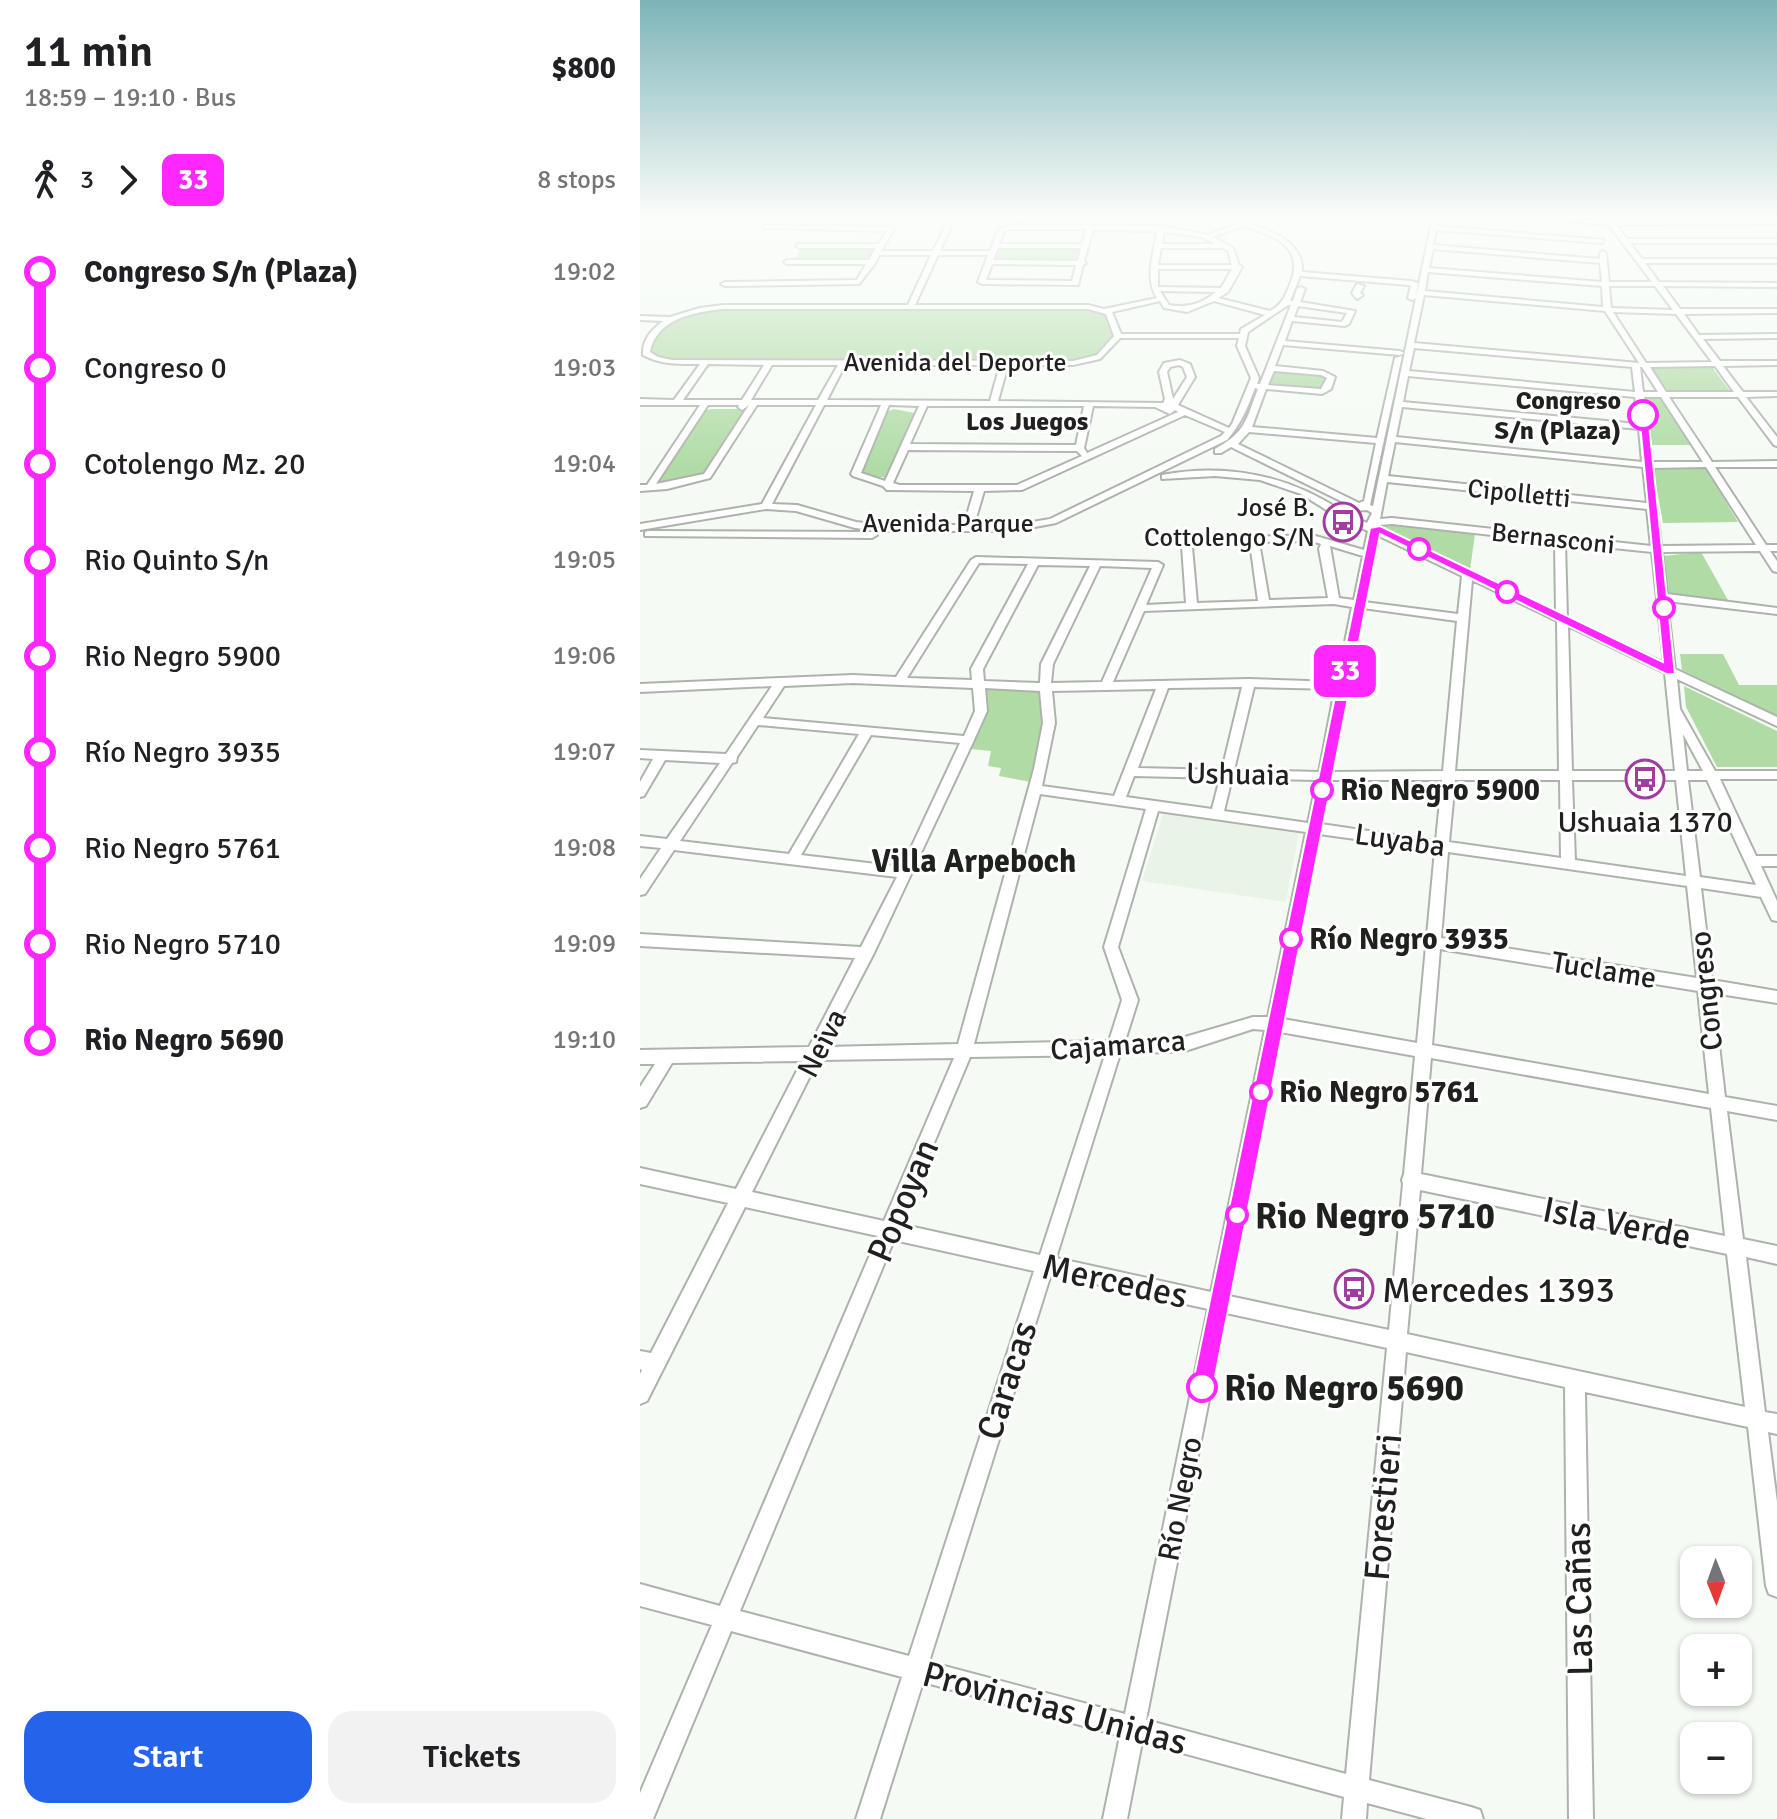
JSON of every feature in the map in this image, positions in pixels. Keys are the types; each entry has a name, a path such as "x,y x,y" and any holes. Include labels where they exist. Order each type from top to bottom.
{"street":[{"path":"796,307 800,301"},
{"path":"910,308 913,301"},
{"path":"1021,308 1023,301"},
{"name":"Avenida del Deporte","path":"640,318 670,319 714,307 1080,307 1106,311 1152,301"},
{"path":"1164,301 1173,307 1187,309 1209,301"},
{"path":"1221,301 1271,314"},
{"path":"1252,386 1322,392 1327,389 1354,301"},
{"path":"1347,519 1346,512 1368,502 1411,301"},
{"name":"Río Negro","path":"1115,1819 1420,301"},
{"path":"1532,301 1678,312 1777,311"},
{"path":"1606,301 1607,309 1640,365 1664,395 1777,569"},
{"path":"1669,301 1777,443"},
{"path":"1229,438 1256,373 1242,350 1242,336 1251,325 1291,303 1350,310"},
{"name":"Avenida Parque","path":"640,527 766,506 809,511 866,527 1024,527 1053,521 1146,481 1247,429 1290,319 1291,303"},
{"path":"1106,311 1114,319 1118,336 1242,336"},
{"path":"642,363 651,358 642,349 670,319"},
{"path":"1290,319 1345,324"},
{"name":"Avenida del Deporte","path":"651,358 706,362 1087,361 1105,354 1118,336"},
{"path":"1697,337 1777,336"},
{"path":"1281,343 1400,353"},
{"path":"1411,345 1640,365 1777,363"},
{"path":"1271,368 1340,350"},
{"path":"677,402 706,362"},
{"path":"645,488 707,476 770,362"},
{"path":"766,506 843,362"},
{"path":"993,404 1005,363"},
{"path":"885,406 856,474 887,487 1019,488 1083,452 1173,410 1190,379 1189,368 1183,363 1167,365 1163,372 1173,410"},
{"name":"Congreso","path":"1640,365 1640,395 1693,882 1777,1586"},
{"path":"1406,373 1640,395 1777,394"},
{"path":"640,404 677,402 705,405"},
{"path":"640,404 1089,407"},
{"path":"923,406 993,404 1173,410 1359,506 1374,521 1467,573 1777,722"},
{"path":"1400,404 1644,427"},
{"path":"645,488 705,405"},
{"path":"887,487 923,406"},
{"path":"1083,452 1089,407"},
{"path":"1764,425 1777,425"},
{"path":"1247,429 1381,441"},
{"path":"1393,439 1648,465 1777,464"},
{"path":"906,447 1083,452"},
{"path":"1165,477 1209,451 1249,474"},
{"path":"640,534 1032,535 1072,523 1146,481 1212,471 1249,474 1284,484 1347,519 1374,521"},
{"name":"Cipolletti","path":"1386,479 1653,507"},
{"path":"968,528 980,488"},
{"name":"Bernasconi","path":"1374,521 1657,549 1777,548"},
{"path":"1192,606 1190,543 1312,538 1370,555"},
{"path":"1254,539 1264,604"},
{"path":"1560,539 1568,864"},
{"path":"1327,542 1324,549 1334,601"},
{"path":"900,680 971,564 982,560 1158,565 1106,686"},
{"name":"Neiva","path":"640,1394 648,1362 741,1200 906,873 981,711 977,669 1034,562"},
{"name":"Popoyan","path":"641,1819 964,1052 1035,789 1049,723 1045,687 1047,664 1096,564"},
{"name":"Forestieri","path":"1354,1819 1467,573"},
{"path":"1663,597 1777,611"},
{"path":"1138,608 1334,601 1462,618"},
{"path":"640,688 900,680 1045,687 1249,683 1342,686"},
{"path":"640,890 758,721 781,682"},
{"path":"1217,815 1249,683"},
{"path":"1119,800 1135,751 1163,685"},
{"path":"1675,710 1712,776 1777,916"},
{"path":"758,721 968,740"},
{"path":"792,860 867,731"},
{"path":"640,754 732,759"},
{"path":"640,793 662,754"},
{"name":"Ushuaia","path":"1130,772 1448,777 1777,775"},
{"name":"Luyaba","path":"1035,789 1766,892"},
{"name":"Caracas","path":"868,1819 1130,1000 1111,947 1153,806"},
{"path":"640,841 671,848 906,873"},
{"path":"1751,861 1777,861"},
{"path":"640,940 867,953"},
{"name":"Tuclame","path":"1432,942 1777,997"},
{"name":"Cajamarca","path":"640,1057 1116,1048 1185,1044 1253,1023 1274,1024 1777,1113"},
{"path":"640,1101 668,1056"},
{"name":"Mercedes","path":"640,1176 1777,1424"},
{"name":"Isla Verde","path":"1410,1180 1777,1255"},
{"name":"Las Cañas","path":"1575,1379 1581,1819"},
{"name":"Provincias Unidas","path":"640,1595 1471,1819"}],"shaded area":[{"path":"1163,814 1299,833 1286,902 1142,881"}],"green space":[{"path":"716,308 1093,309 1107,314 1115,333 1097,355 1070,361 673,360 649,352 652,341 665,325 684,316"},
{"path":"1712,367 1730,391 1669,392 1651,368"},
{"path":"1275,371 1326,377 1321,390 1273,386 1270,384"},
{"path":"1643,397 1663,398 1693,445 1650,445"},
{"path":"741,409 744,412 704,475 657,483 704,411"},
{"path":"894,409 915,413 889,478 863,475 860,472 886,412"},
{"path":"1653,468 1706,469 1738,522 1663,523"},
{"path":"1387,524 1475,534 1470,570 1384,527"},
{"path":"1701,552 1729,602 1668,593 1663,556"},
{"path":"1680,654 1723,654 1739,685 1777,685 1777,716 1682,670"},
{"path":"1684,686 1777,731 1777,767 1717,767 1686,707"},
{"path":"983,689 1042,691 1043,733 1031,782 999,776 1001,768 988,766 991,751 971,749 987,711"}],"bus line":[{"name":"33","path":"1202,1387 1376,528 1670,671 1643,415"}],"place":[{"name":"Congreso S/n (Plaza)","path":"1643,415"},
{"name":"José B. Cottolengo S/N","path":"1343,522"},
{"name":"Ushuaia 1370","path":"1645,779"},
{"name":"Rio Negro 5900","path":"1322,790"},
{"name":"Río Negro 3935","path":"1291,939"},
{"name":"Rio Negro 5761","path":"1261,1092"},
{"name":"Rio Negro 5710","path":"1237,1215"},
{"name":"Mercedes 1393","path":"1354,1289"},
{"name":"Rio Negro 5690","path":"1202,1387"}],"district":[{"name":"Los Juegos","path":"1027,421"},
{"name":"Villa Arpeboch","path":"974,861"}]}
